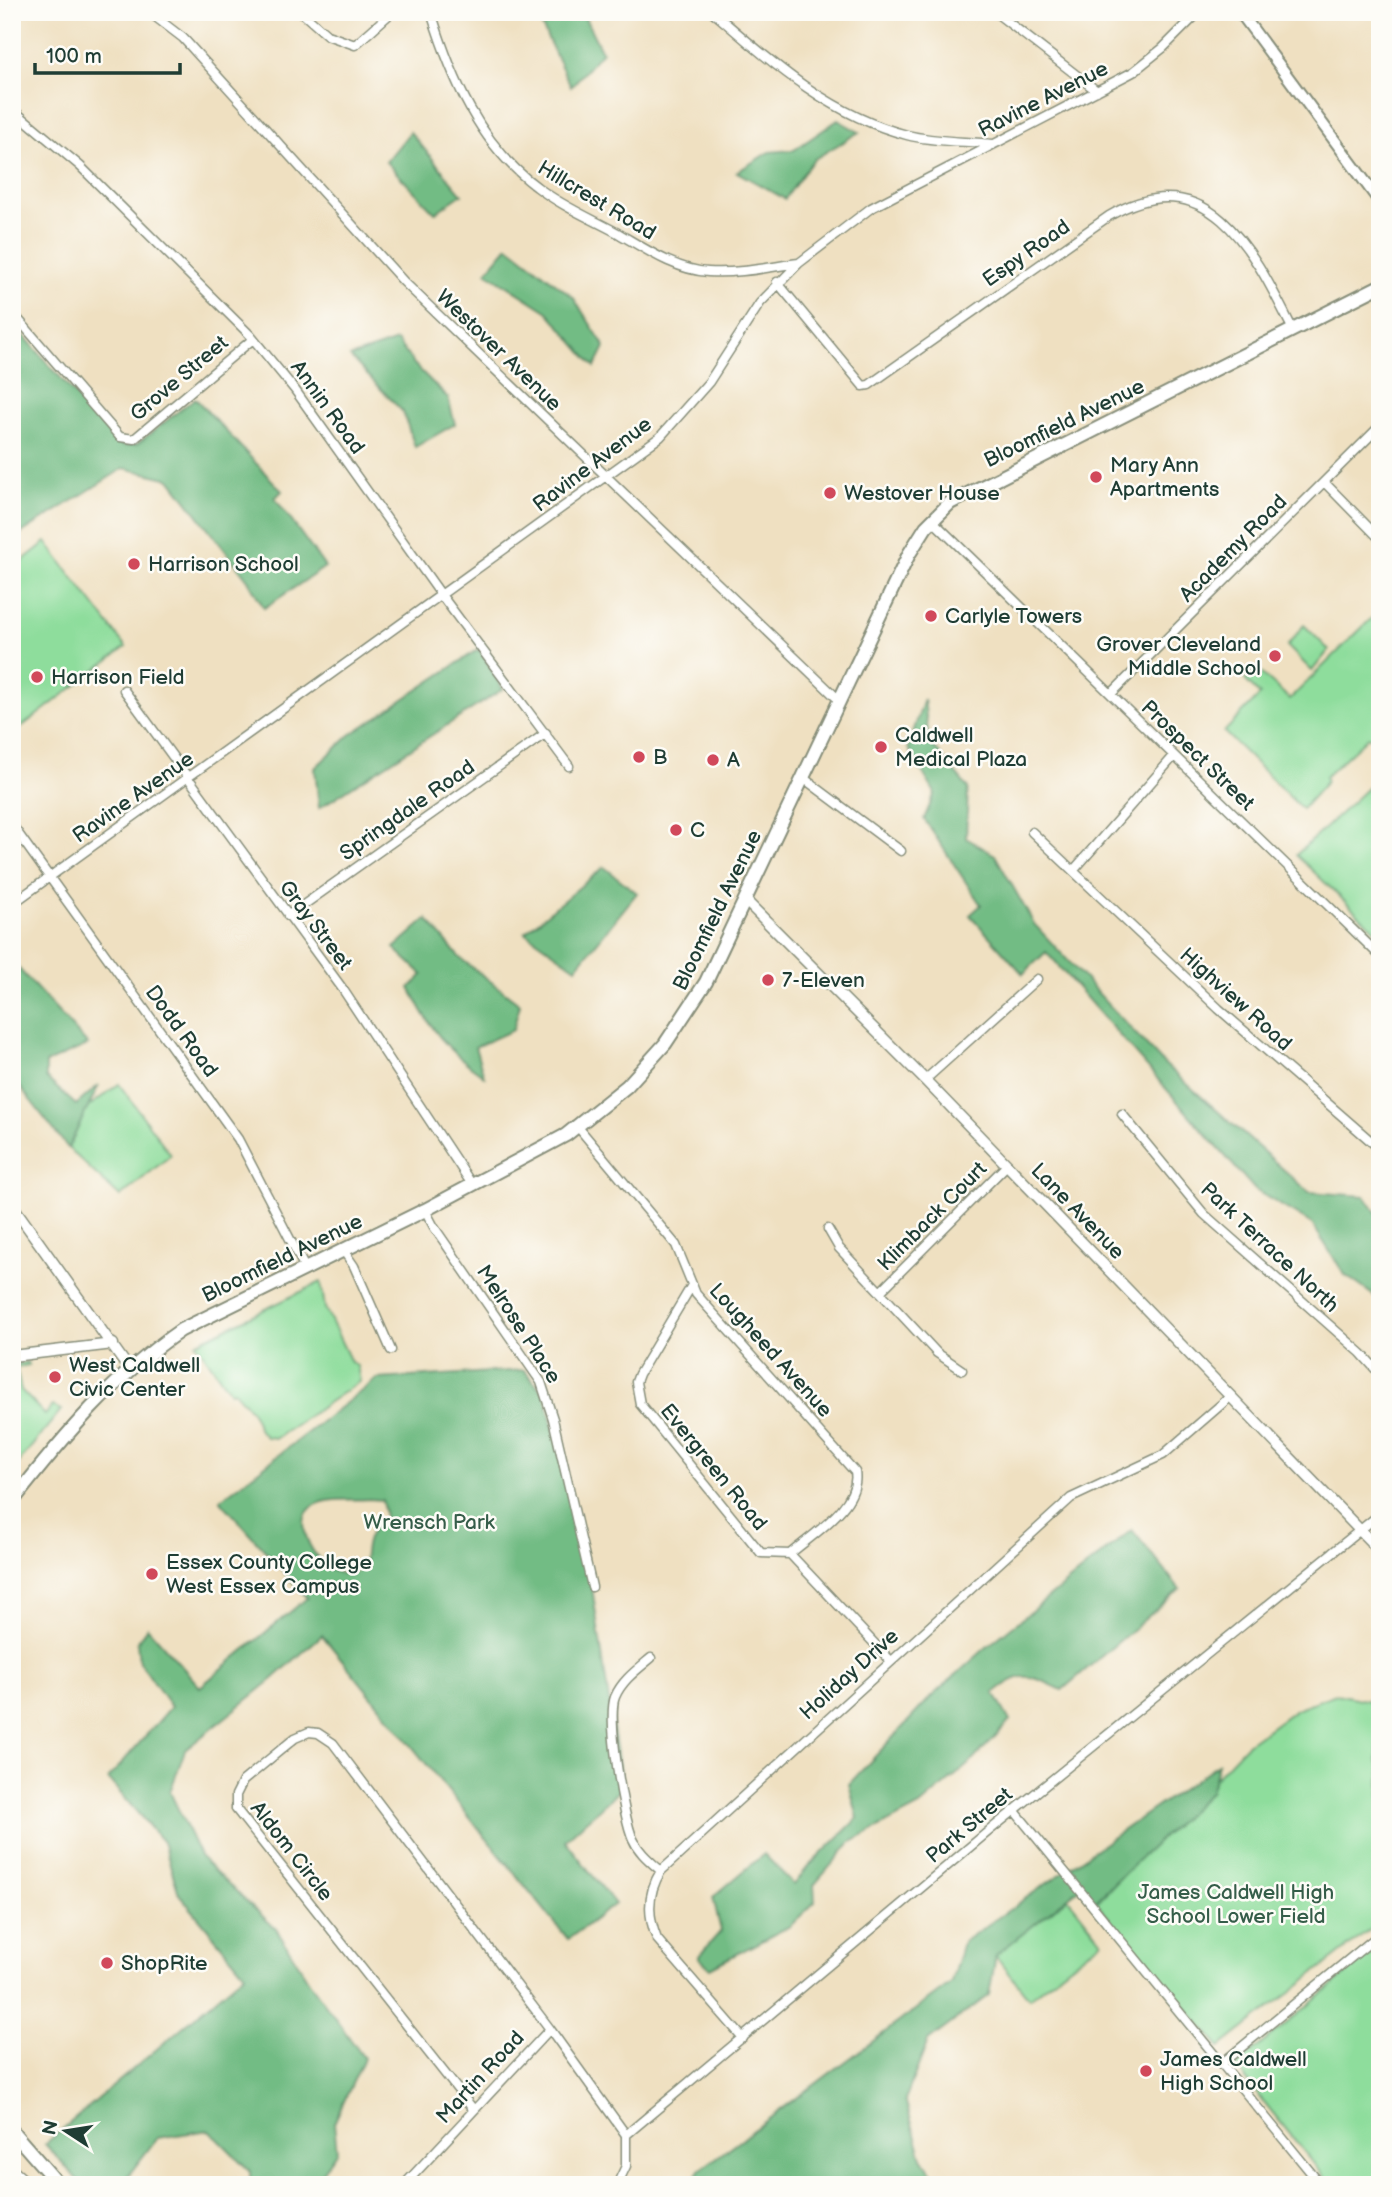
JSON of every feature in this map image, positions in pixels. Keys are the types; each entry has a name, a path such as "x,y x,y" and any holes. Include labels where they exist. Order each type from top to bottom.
{"main road":[{"path":"1241,12 1380,202"},
{"name":"Bloomfield Avenue","path":"12,1502 69,1430 129,1369 193,1323 473,1186 578,1127 627,1087 680,1024 706,982 909,554 932,520 950,503 1380,286"},
{"path":"12,2131 59,2185"}],"street":[{"name":"Westover Avenue","path":"149,12 183,38 404,282 839,700"},
{"path":"301,12 327,35 355,45 392,12"},
{"name":"Hillcrest Road","path":"430,12 446,59 471,113 516,170 538,189 654,254 689,269 741,271 799,263"},
{"path":"713,12 806,86 845,112 870,124 910,136 993,144"},
{"path":"995,12 1097,91"},
{"name":"Ravine Avenue","path":"12,904 187,781 660,437 709,382 777,282 871,208 1133,72 1199,12"},
{"name":"Annin Road","path":"12,109 80,166 253,339 295,390 442,596 569,765"},
{"name":"Espy Road","path":"777,282 863,386 869,385 1109,216 1143,201 1172,198 1210,210 1234,228 1246,244 1293,330"},
{"name":"Grove Street","path":"12,312 120,437 127,439 134,439 253,339"},
{"name":"Academy Road","path":"1111,694 1380,426"},
{"path":"1324,482 1380,539"},
{"name":"Prospect Street","path":"932,520 1380,957"},
{"name":"Gray Street","path":"124,690 187,781 342,988 473,1186"},
{"name":"Springdale Road","path":"288,916 546,733"},
{"path":"1073,871 1174,756"},
{"path":"802,777 901,852"},
{"name":"Dodd Road","path":"12,825 238,1139 305,1268"},
{"name":"Highview Road","path":"1032,832 1219,1009 1380,1149"},
{"name":"Lane Avenue","path":"745,900 925,1080 1380,1551"},
{"path":"925,1080 1037,979"},
{"name":"Park Terrace North","path":"1122,1114 1203,1214 1380,1374"},
{"name":"Lougheed Avenue","path":"578,1127 676,1245 692,1284 706,1307 855,1472 852,1497 790,1554"},
{"name":"Klimback Court","path":"881,1291 1007,1165"},
{"path":"12,1205 129,1369"},
{"name":"Melrose Place","path":"425,1210 541,1382 553,1419 592,1587"},
{"name":"Klimback Court","path":"828,1228 839,1248 937,1353 962,1370"},
{"path":"343,1250 354,1266 391,1350"},
{"name":"Evergreen Road","path":"692,1284 639,1374 636,1381 640,1404 761,1553 790,1554"},
{"path":"12,1356 113,1344"},
{"name":"Holiday Drive","path":"744,2038 657,1939 652,1927 649,1902 661,1871 890,1660 1072,1498 1163,1455 1231,1396"},
{"name":"Park Street","path":"626,2135 1014,1810 1380,1514"},
{"path":"790,1554 890,1660"},
{"path":"651,1658 621,1685 614,1699 611,1722 628,1828 639,1851 661,1871"},
{"name":"Aldom Circle","path":"473,2109 244,1821 234,1803 243,1781 301,1734 318,1732 326,1736 550,2029"},
{"path":"1014,1810 1321,2185"},
{"path":"1221,2064 1380,1934"},
{"name":"Martin Road","path":"404,2185 550,2029 626,2135"},
{"path":"617,2185 626,2166 626,2135"},
{"path":"12,2170 29,2185"}],"green space":[{"path":"531,12 582,12 602,52 571,87 539,20"},
{"path":"838,120 859,132 813,160 785,199 737,172 769,152 794,150"},
{"path":"410,132 462,194 435,213 386,162"},
{"path":"508,246 573,297 605,347 595,367 548,312 486,272"},
{"path":"12,322 117,443 125,446 137,444 195,398 282,491 275,498 325,567 264,608 248,580 170,479 124,468 12,539"},
{"path":"397,341 414,364 448,398 455,424 415,447 403,412 350,357"},
{"name":"Harrison Field","path":"46,542 126,647 12,734 12,569"},
{"path":"1380,610 1380,738 1368,737 1325,777 1327,781 1302,809 1224,732 1260,695 1245,680 1256,669 1290,699"},
{"path":"1304,625 1329,650 1312,671 1287,646"},
{"path":"479,649 503,689 319,808 315,768 350,735"},
{"path":"924,699 929,741 968,788 966,838 995,855 1034,924 1160,1060 1309,1192 1365,1196 1380,1218 1380,1300 1345,1275 1312,1224 1255,1190 1046,952 1023,974 970,915 981,905 924,819 935,793 908,748"},
{"path":"1380,776 1380,935 1296,855"},
{"path":"604,867 637,893 576,968 525,932"},
{"path":"427,919 460,958 520,1004 513,1030 475,1047 484,1076 440,1038 410,988 423,975 394,948"},
{"path":"18,968 88,1045 46,1063 46,1078 76,1105 99,1085 68,1148 12,1077 12,972"},
{"path":"119,1084 171,1155 120,1197 68,1148 87,1108"},
{"path":"321,1282 325,1308 351,1362 357,1366 360,1381 276,1438 266,1437 258,1429 250,1409 234,1391 230,1392 196,1343"},
{"path":"27,1362 28,1365 16,1368 21,1390 45,1415 53,1406 61,1410 12,1471 12,1365"},
{"name":"Wrensch Park","path":"524,1370 545,1394 592,1587 622,1788 565,1840 615,1904 568,1939 322,1635 273,1679 185,1750 170,1792 201,1858 276,1929 312,1986 364,2058 334,2123 337,2151 313,2185 250,2185 250,2171 209,2130 157,2138 121,2185 82,2185 45,2144 245,1974 179,1894 163,1842 108,1779 171,1707 139,1661 137,1643 147,1627 200,1687 307,1598 220,1500 377,1379","holes":["382,1500 385,1518 370,1533 364,1566 352,1573 339,1573 327,1567 309,1544 305,1531 305,1518 310,1509 322,1502"]},
{"path":"1132,1530 1180,1589 1062,1690 1027,1677 1012,1680 994,1693 1010,1721 971,1762 920,1806 851,1842 814,1885 815,1902 790,1926 710,1968 698,1957 721,1931 713,1897 764,1854 794,1885 807,1868 858,1818 849,1784 930,1698 988,1646"},
{"name":"James Caldwell High School Lower Field","path":"1336,1694 1380,1703 1377,1762 1380,1767 1380,1922 1220,2047 1096,1903 1246,1745 1296,1709"},
{"path":"1218,1764 1210,1792 1094,1902 1081,1887 996,1955 989,1995 928,2041 905,2100 922,2158 940,2185 691,2185 700,2170 951,1983 963,1942"},
{"path":"1068,1898 1102,1941 1029,1998 995,1955"},
{"path":"1380,1946 1380,2185 1331,2185 1235,2066"}],"place":[{"name":"Mary Ann Apartments","path":"1096,477"},
{"name":"Westover House","path":"830,493"},
{"name":"Harrison School","path":"134,564"},
{"name":"Carlyle Towers","path":"931,616"},
{"name":"Grover Cleveland Middle School","path":"1275,656"},
{"name":"Harrison Field","path":"37,677"},
{"name":"Caldwell Medical Plaza","path":"881,747"},
{"name":"B","path":"639,757"},
{"name":"A","path":"713,760"},
{"name":"C","path":"676,830"},
{"name":"7-Eleven","path":"768,980"},
{"name":"West Caldwell Civic Center","path":"55,1377"},
{"name":"Essex County College West Essex Campus","path":"152,1574"},
{"name":"ShopRite","path":"107,1963"},
{"name":"James Caldwell High School","path":"1146,2071"}]}
